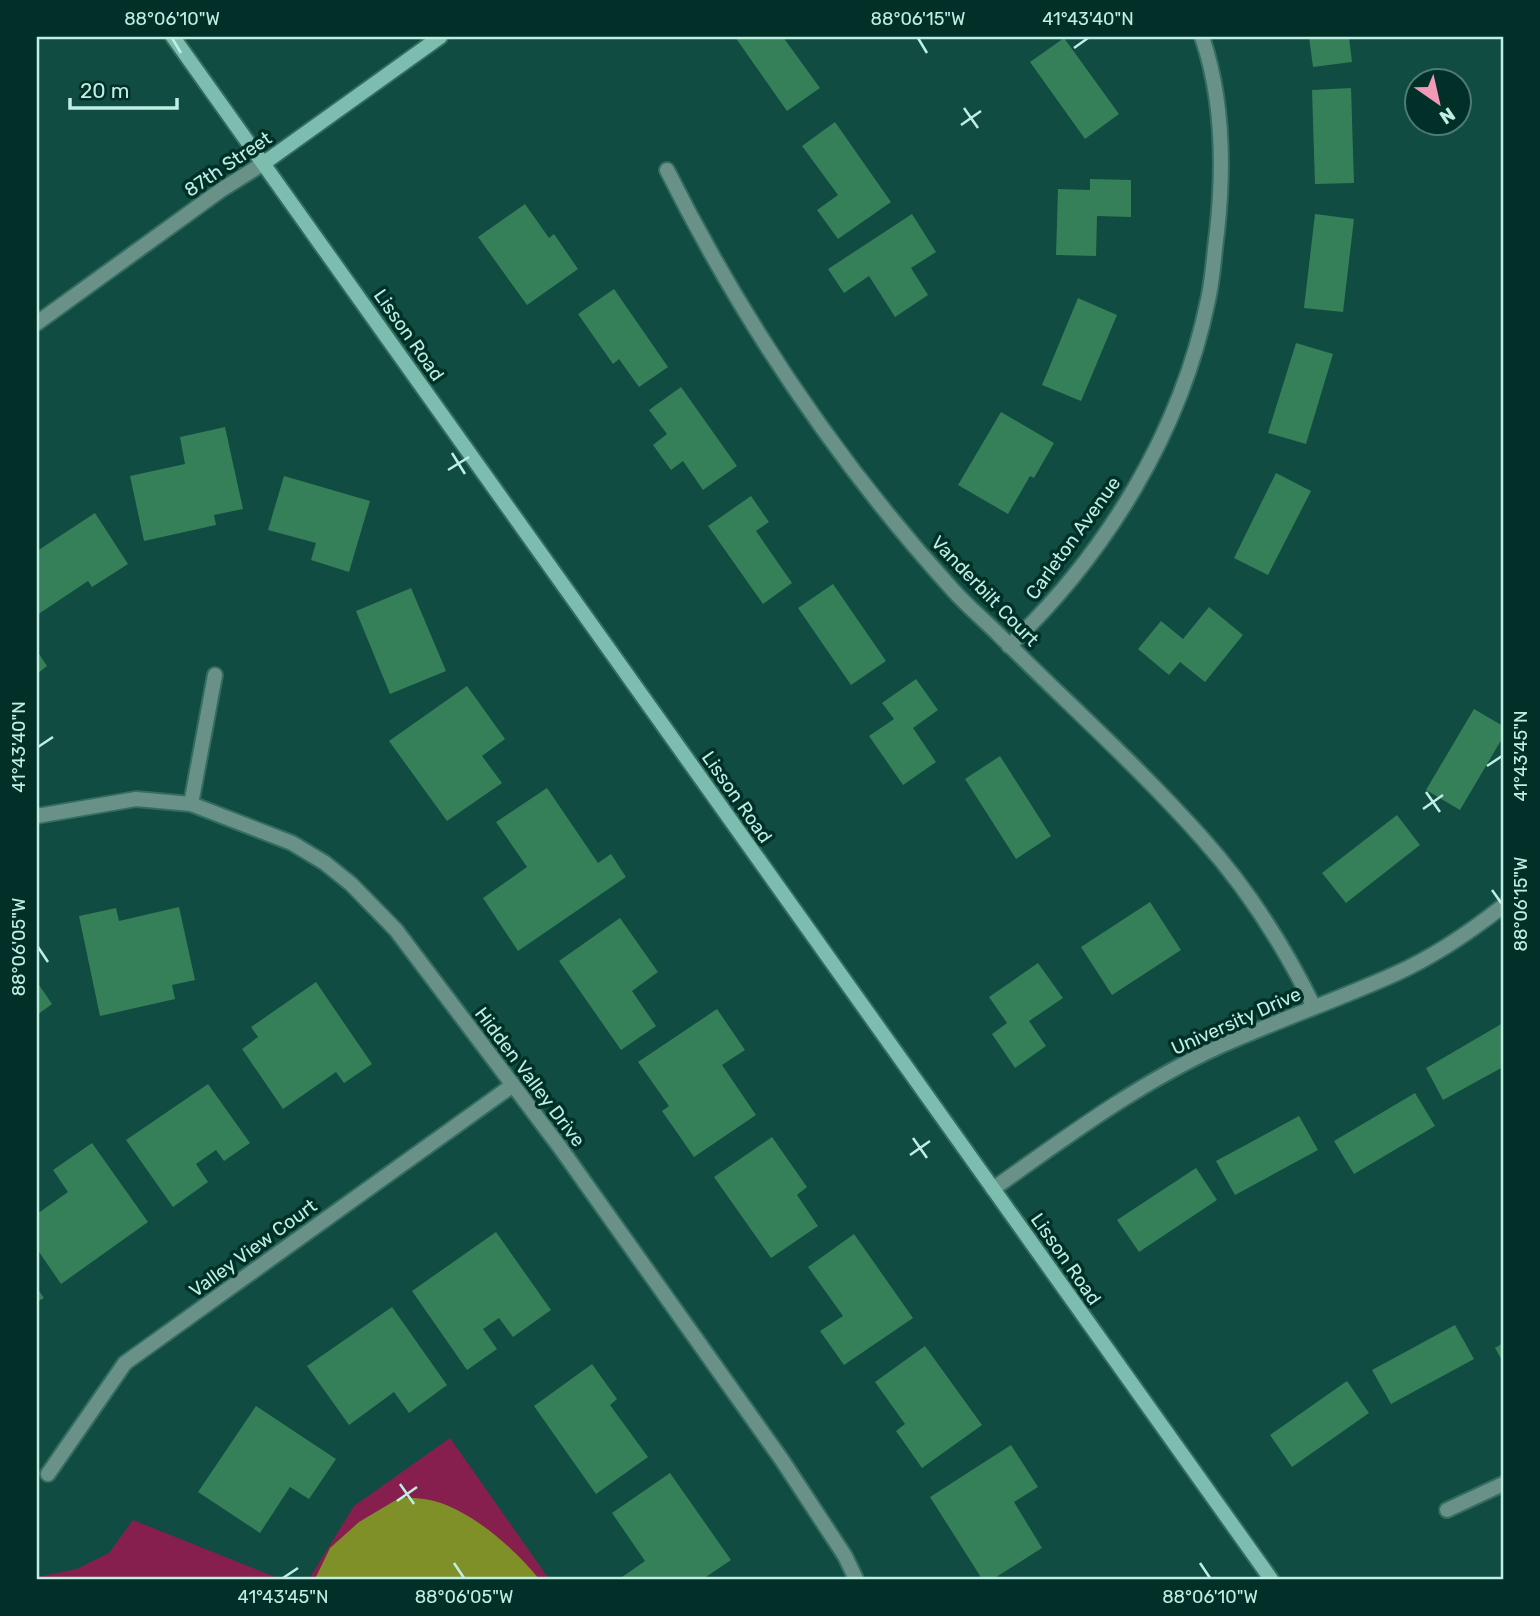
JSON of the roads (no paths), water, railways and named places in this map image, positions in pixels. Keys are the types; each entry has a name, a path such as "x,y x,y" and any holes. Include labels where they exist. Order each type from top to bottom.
{"street":[{"name":"Lisson Road","path":"173,37 1271,1579"},
{"name":"87th Street","path":"37,323 440,37"},
{"name":"Carleton Avenue","path":"1009,646 1040,617 1069,582 1127,502 1161,439 1186,378 1208,300 1220,204 1218,114 1210,60 1202,37"},
{"name":"Vanderbilt Court","path":"667,170 749,320 808,408 878,503 953,591 1126,758 1203,839 1270,927 1295,967 1314,1007"},
{"path":"191,804 215,675"},
{"name":"Hidden Valley Drive","path":"37,816 136,799 191,804 292,843 325,863 351,884 396,930 559,1146 782,1460 845,1556 856,1579"},
{"name":"University Drive","path":"993,1189 1093,1118 1166,1074 1217,1048 1398,973 1475,928 1503,906"},
{"name":"Valley View Court","path":"48,1474 125,1363 513,1085"},
{"path":"1447,1510 1503,1484"}]}
